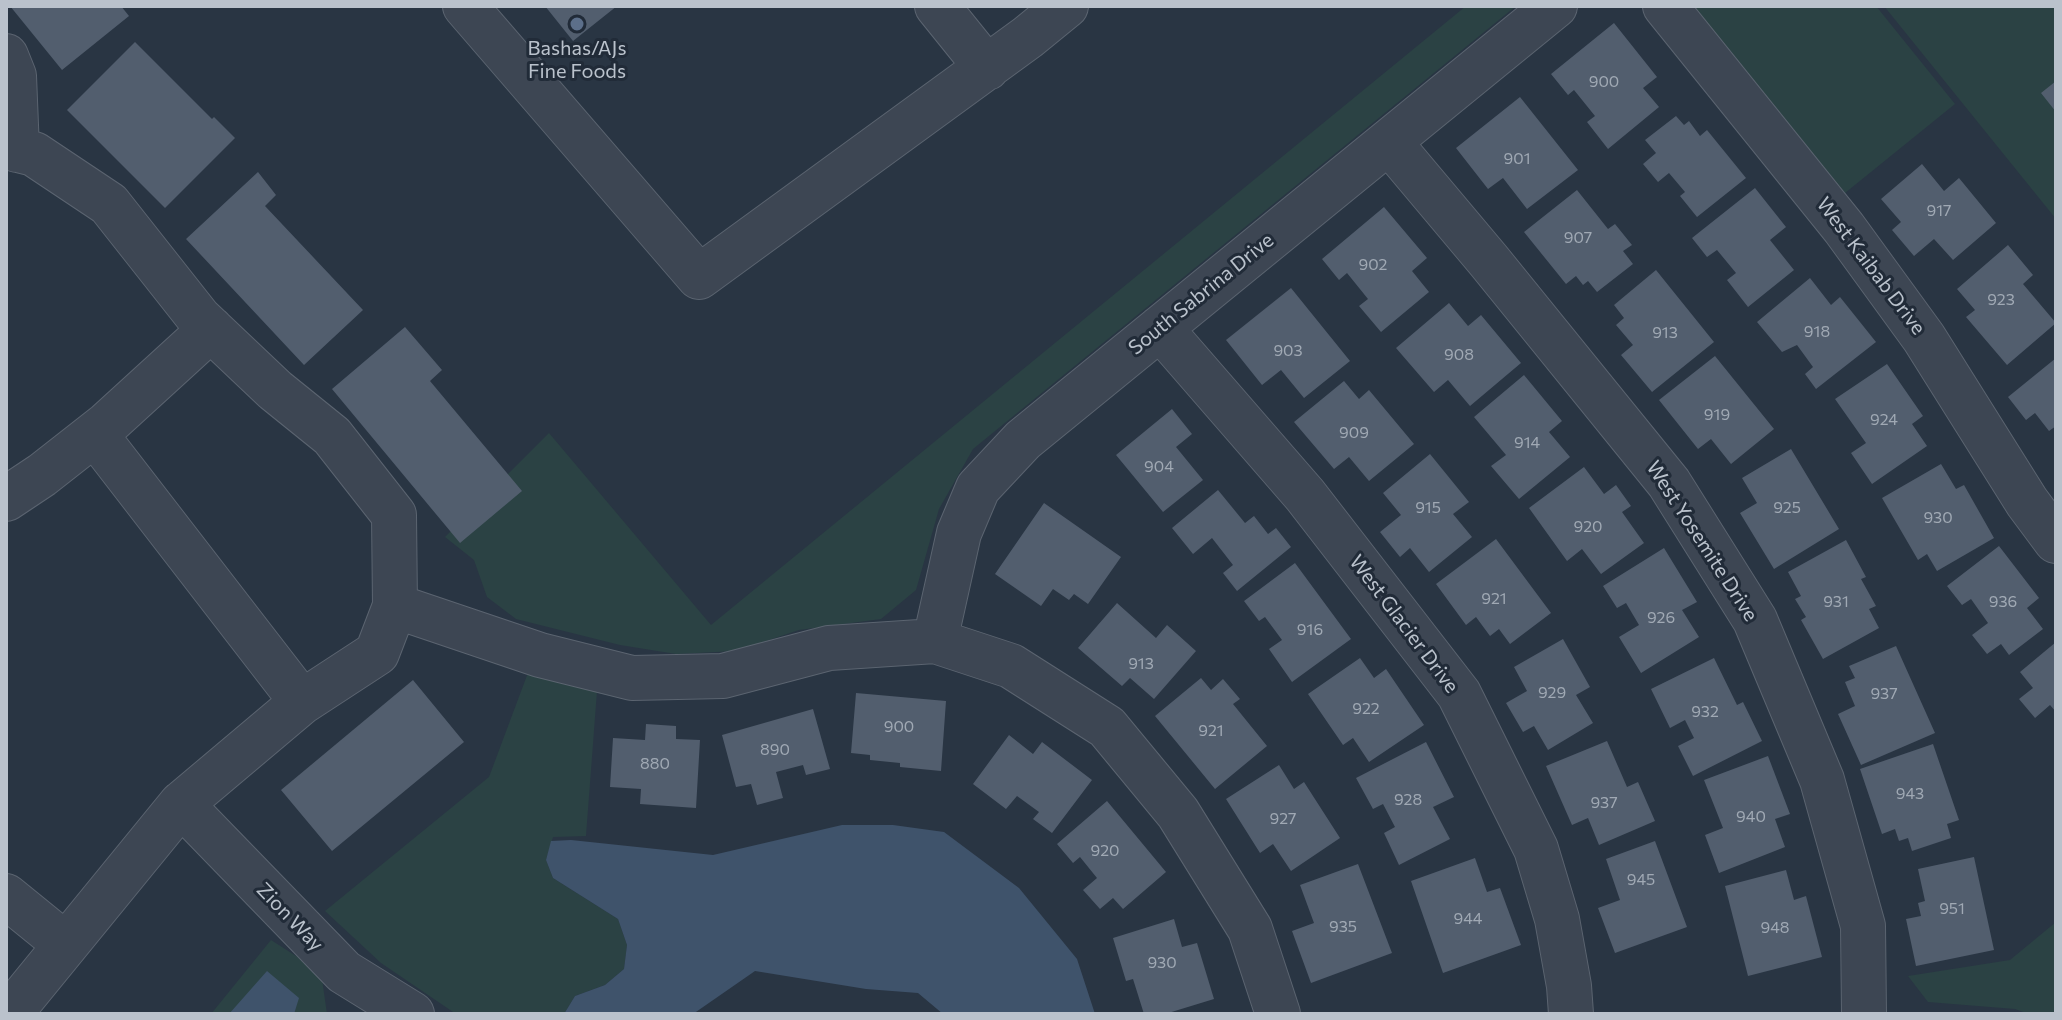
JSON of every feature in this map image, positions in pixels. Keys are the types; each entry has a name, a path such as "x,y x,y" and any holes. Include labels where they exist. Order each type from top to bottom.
{"street":[{"path":"465,6 699,277 987,68 1066,6"},
{"path":"937,6 987,68"},
{"name":"South Sabrina Drive","path":"935,641 959,533 978,488 1023,440 1555,6"},
{"name":"West Kaibab Drive","path":"1665,6 1844,228 1924,338 2027,502 2056,541"},
{"path":"6,56 14,76 11,148 34,154 109,204 211,329 275,390 332,436 394,515 395,606 377,653 302,702 181,804 16,1006 6,1014"},
{"name":"West Yosemite Drive","path":"1389,142 1669,483 1755,620 1822,780 1863,926 1864,1014"},
{"name":"West Glacier Drive","path":"1160,328 1305,495 1459,694 1536,849 1557,919 1571,1014"},
{"path":"6,499 95,434 211,329"},
{"path":"95,434 302,702"},
{"path":"395,606 540,655 632,678 723,676 829,648 935,641 1011,666 1107,727 1178,813 1250,929 1278,1014"},
{"name":"Zion Way","path":"181,804 383,1008"},
{"path":"6,896 65,944"}],"green space":[{"path":"1466,6 1516,6 973,449 939,509 916,590 881,619 799,630 736,651 676,654 620,645 516,619 487,597 474,560 445,537 549,433 711,625"},
{"path":"1693,6 1876,6 1955,104 1845,193"},
{"path":"1884,6 2056,6 2056,219"},
{"path":"529,670 597,691 586,836 553,837 546,860 553,878 618,919 627,945 624,969 605,985 575,996 564,1014 456,1014 381,963 325,911 489,777"},
{"path":"2056,922 2056,1014 2029,1014 2015,1009 1928,1002 1908,976 2010,960"},
{"path":"271,940 321,972 327,1014 211,1014"}],"water":[{"path":"842,825 893,825 944,832 1019,888 1077,959 1095,1014 943,1014 918,993 866,989 755,971 693,1014 564,1014 575,996 605,985 624,969 627,945 618,919 553,878 546,860 551,841 571,840 713,855"},
{"path":"267,971 299,998 294,1014 229,1014"}],"building":[{"path":"10,6 121,6 129,16 62,70"},
{"name":"Bashas/AJs Fine Foods","path":"545,6 617,6 573,41"},
{"path":"1614,23 1657,77 1643,88 1659,107 1608,149 1587,122 1595,116 1574,90 1568,95 1551,74"},
{"path":"135,42 235,138 165,208 67,110"},
{"path":"2056,81 2056,112 2041,93"},
{"path":"1520,97 1578,170 1527,209 1503,178 1488,189 1456,148"},
{"path":"1676,116 1684,125 1689,121 1700,136 1707,130 1746,178 1697,217 1680,196 1685,192 1669,173 1658,182 1643,164 1656,153 1645,140"},
{"path":"1922,164 1944,191 1959,178 1996,223 1953,260 1934,239 1914,256 1892,230 1901,222 1881,199"},
{"path":"258,172 276,195 265,206 363,310 304,365 186,239"},
{"path":"1755,188 1786,227 1770,240 1794,270 1748,307 1727,280 1736,273 1717,250 1707,257 1692,238"},
{"path":"1577,190 1608,229 1615,224 1632,245 1623,251 1633,264 1597,292 1588,281 1583,285 1576,276 1566,284 1524,232"},
{"path":"1384,207 1427,258 1412,271 1429,292 1381,332 1359,306 1368,299 1347,273 1339,280 1322,259"},
{"path":"2008,245 2033,275 2023,284 2056,323 2007,365 1966,317 1975,310 1957,289"},
{"path":"1656,270 1714,342 1652,392 1621,355 1633,345 1616,325 1624,318 1614,305"},
{"path":"1810,278 1831,305 1840,297 1876,342 1816,389 1805,374 1813,367 1797,345 1782,352 1757,322"},
{"path":"1291,288 1350,361 1304,398 1281,370 1262,385 1226,340"},
{"path":"1449,303 1468,326 1481,315 1521,363 1470,406 1448,380 1434,392 1396,348"},
{"path":"405,327 442,370 430,381 522,491 460,543 332,389"},
{"path":"1715,356 1774,429 1731,464 1711,439 1698,449 1659,400"},
{"path":"2056,358 2056,426 2049,431 2035,413 2026,420 2008,397"},
{"path":"1887,364 1923,416 1912,424 1927,446 1872,484 1851,453 1866,443 1835,399"},
{"path":"1524,375 1562,421 1549,432 1570,457 1519,499 1491,466 1506,455 1474,417"},
{"path":"1344,381 1359,399 1369,390 1414,444 1369,481 1349,457 1334,469 1294,422"},
{"path":"1172,409 1192,434 1176,447 1203,480 1163,512 1116,455"},
{"path":"1791,449 1839,529 1774,569 1740,513 1757,503 1742,478"},
{"path":"1430,454 1469,502 1453,514 1472,537 1429,572 1410,548 1400,557 1380,532 1401,515 1383,493"},
{"path":"1941,464 1956,489 1964,485 1994,538 1937,571 1927,554 1918,560 1882,498"},
{"path":"1584,467 1604,494 1616,485 1631,506 1622,512 1644,543 1601,574 1582,549 1567,561 1529,508"},
{"path":"1218,490 1245,523 1254,516 1268,534 1276,528 1291,547 1237,591 1223,573 1233,565 1212,538 1193,554 1172,528"},
{"path":"1044,503 1121,557 1088,604 1074,594 1069,600 1053,589 1041,606 995,574"},
{"path":"1496,539 1551,613 1510,644 1499,629 1490,636 1476,617 1466,625 1436,584"},
{"path":"1846,540 1866,577 1861,579 1876,606 1869,609 1879,628 1823,659 1801,620 1806,617 1795,599 1801,596 1788,572"},
{"path":"1999,546 2039,598 2027,608 2043,629 2009,655 2001,644 1987,654 1972,635 1988,623 1971,599 1962,605 1947,586"},
{"path":"1664,548 1697,602 1682,610 1699,637 1641,673 1619,637 1639,625 1626,603 1617,608 1603,586"},
{"path":"1295,563 1351,639 1292,682 1269,649 1282,640 1265,617 1259,621 1244,601"},
{"path":"1117,603 1156,638 1167,625 1196,651 1154,699 1130,678 1122,686 1078,648"},
{"path":"1563,639 1590,687 1576,695 1593,723 1548,750 1534,726 1523,732 1506,703 1527,691 1514,667"},
{"path":"2056,642 2056,712 2050,705 2035,718 2019,699 2033,688 2020,672"},
{"path":"1896,646 1935,733 1861,765 1838,714 1855,706 1845,682 1855,678 1849,666"},
{"path":"1360,658 1374,678 1386,669 1424,725 1369,762 1353,738 1343,745 1308,694"},
{"path":"1714,658 1737,705 1743,702 1762,741 1693,776 1678,746 1694,738 1685,720 1670,728 1651,689"},
{"path":"1201,678 1211,690 1223,679 1240,699 1233,704 1267,746 1215,789 1155,716"},
{"path":"413,680 464,742 332,851 281,790"},
{"path":"856,693 946,701 941,771 900,767 900,763 870,760 870,755 851,753"},
{"path":"813,709 830,769 806,775 803,765 776,772 783,798 757,805 751,784 736,787 722,735"},
{"path":"646,724 676,726 676,739 700,740 696,808 640,804 641,789 610,787 613,738 645,740"},
{"path":"1009,735 1033,754 1042,742 1092,780 1052,833 1033,819 1039,812 1017,796 1006,809 973,784"},
{"path":"1607,741 1627,787 1638,782 1655,821 1599,845 1588,818 1572,825 1546,766"},
{"path":"1426,742 1454,797 1433,807 1450,839 1399,865 1384,833 1395,827 1383,804 1373,809 1356,778"},
{"path":"1933,744 1959,820 1947,824 1951,838 1912,851 1908,838 1899,841 1895,829 1882,834 1860,769"},
{"path":"1768,756 1790,814 1775,819 1785,847 1719,873 1705,835 1723,828 1704,780"},
{"path":"1279,765 1294,789 1304,782 1340,838 1291,871 1273,844 1260,853 1226,799"},
{"path":"1107,801 1166,872 1123,909 1113,898 1100,909 1083,890 1097,878 1080,857 1073,863 1057,844"},
{"path":"1655,841 1687,927 1615,953 1598,908 1620,900 1606,859"},
{"path":"1974,857 1994,950 1916,966 1906,919 1921,916 1918,903 1925,901 1918,869"},
{"path":"1475,858 1487,892 1500,888 1521,945 1443,973 1411,881"},
{"path":"1358,864 1392,953 1311,983 1292,931 1314,923 1300,885"},
{"path":"1786,870 1794,900 1806,896 1822,957 1748,976 1725,886"},
{"path":"1174,919 1182,947 1197,943 1214,999 1165,1014 1144,1014 1133,979 1126,981 1113,938"}],"place":[{"name":"Bashas/AJs Fine Foods","path":"577,24"}]}
